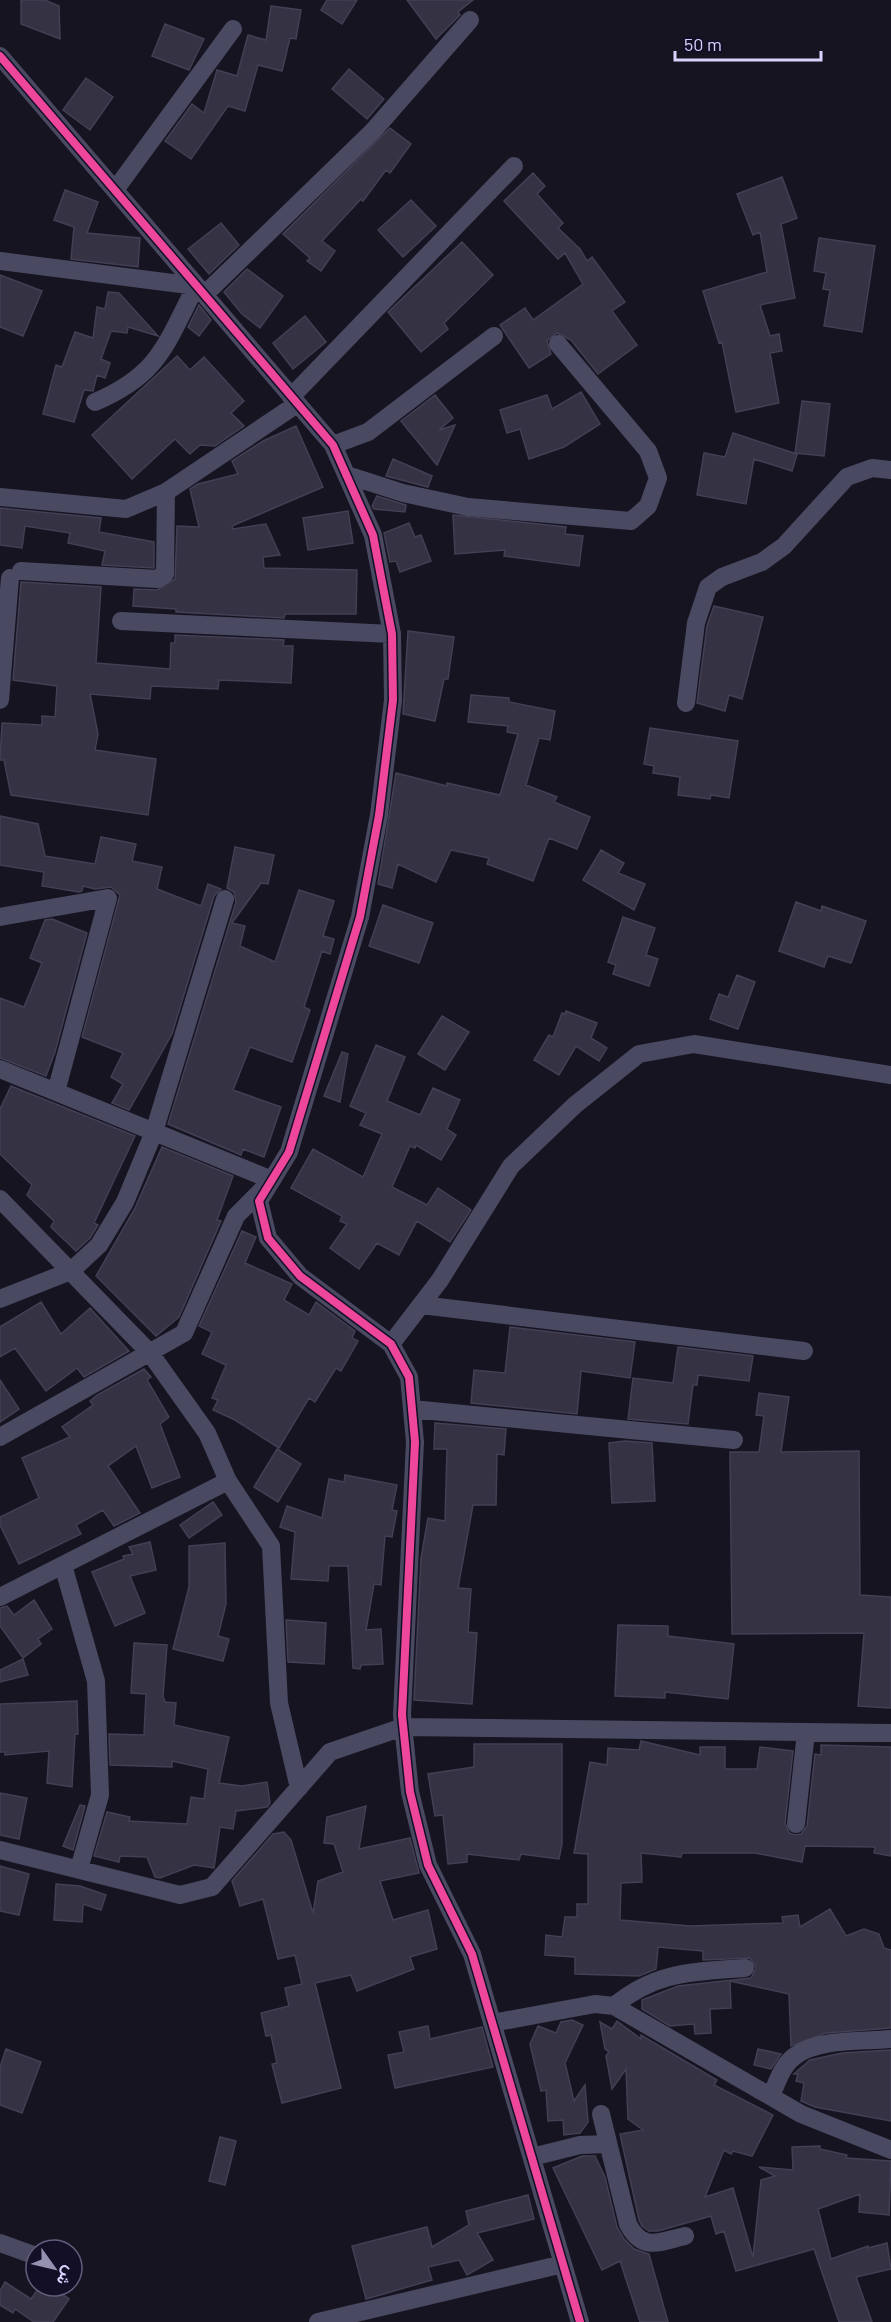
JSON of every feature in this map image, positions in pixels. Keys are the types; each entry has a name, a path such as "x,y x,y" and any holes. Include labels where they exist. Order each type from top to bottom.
{"street":[{"path":"95,402 122,390 143,375 157,360 200,291 373,130 470,20"},
{"path":"114,190 233,29"},
{"path":"0,56 333,445 373,535 392,634 393,700 379,815 360,917 289,1152 259,1202 268,1238 300,1276 390,1344 409,1377 415,1442 403,1727 410,1792 428,1864 472,1954 580,2322"},
{"path":"0,497 126,509 166,492 294,401 514,166"},
{"path":"0,261 200,291"},
{"path":"333,445 368,432 494,336"},
{"path":"346,475 403,493 468,507 630,521 648,506 658,478 648,451 558,344"},
{"path":"686,703 696,623 708,587 722,578 762,562 784,546 847,477 872,468 891,470"},
{"path":"0,700 15,574 157,579 165,574 166,492"},
{"path":"121,621 392,634"},
{"path":"0,917 108,898 56,1092"},
{"path":"0,1299 71,1271 99,1245 124,1202 154,1132 225,899"},
{"path":"390,1344 440,1280 511,1166 575,1105 639,1054 694,1044 891,1075"},
{"path":"0,1069 272,1180"},
{"path":"0,1437 184,1333 236,1216 272,1180"},
{"path":"0,1199 150,1353 207,1432 228,1480 271,1546 279,1703 299,1788"},
{"path":"421,1305 804,1351"},
{"path":"412,1409 734,1440"},
{"path":"0,1597 228,1480"},
{"path":"63,1565 96,1681 100,1795 80,1869"},
{"path":"0,1850 180,1895 212,1887 330,1752 403,1727 891,1733"},
{"path":"796,1824 806,1732"},
{"path":"614,2006 649,1982 674,1974 745,1968"},
{"path":"492,2023 595,2004 614,2006 801,2114 891,2150"},
{"path":"771,2096 784,2067 794,2056 814,2047 891,2039"},
{"path":"601,2115 633,2234 642,2242 652,2243 685,2236"},
{"path":"532,2157 580,2145 608,2144"},
{"path":"0,2243 24,2252"},
{"path":"318,2322 563,2264"}],"building":[{"path":"21,0 45,0 59,6 60,39 21,24"},
{"path":"327,0 357,0 342,24 321,10"},
{"path":"407,0 473,0 458,12 460,15 436,39"},
{"path":"271,6 301,10 296,39 290,38 282,71 258,65 245,111 228,106 191,159 165,141 192,104 204,113 217,70 237,76 248,35 266,40"},
{"path":"165,24 204,39 189,70 152,56"},
{"path":"349,69 384,99 367,119 332,89"},
{"path":"86,78 113,97 90,130 63,110"},
{"path":"390,128 411,144 390,173 386,170 363,201 361,199 322,241 335,251 321,271 307,261 310,258 283,234"},
{"path":"533,173 545,186 537,194 563,223 558,228 580,249 587,261 592,257 625,302 612,311 637,345 598,374 571,340 557,333 547,341 551,354 529,368 500,325 525,308 533,320 583,284 565,253 558,259 504,201"},
{"path":"782,177 797,218 781,224 795,298 760,305 770,336 779,334 782,351 770,353 779,403 736,412 722,342 719,343 703,291 767,272 760,232 753,235 737,194"},
{"path":"65,190 98,202 87,233 140,238 138,267 71,259 74,227 54,220"},
{"path":"411,200 436,226 403,257 378,230"},
{"path":"221,223 239,245 209,274 188,249"},
{"path":"819,238 875,246 862,332 824,326 830,290 823,289 826,273 814,271"},
{"path":"462,242 493,275 444,323 448,329 421,352 388,312"},
{"path":"247,269 283,296 260,328 242,314 224,292"},
{"path":"0,275 42,291 23,336 0,327"},
{"path":"108,292 119,293 158,336 128,327 127,333 111,331 101,359 110,363 105,378 97,375 93,391 84,390 74,422 43,414 56,365 62,367 75,332 93,338 97,307 105,309"},
{"path":"199,305 211,320 199,336 188,327"},
{"path":"305,316 326,342 293,369 273,343"},
{"path":"177,356 190,370 204,357 244,401 231,413 244,426 215,446 200,445 190,454 175,439 132,479 92,435"},
{"path":"581,392 600,424 564,447 529,459 520,429 507,433 500,410 547,395 552,409"},
{"path":"435,395 453,418 439,430 455,425 437,465 401,421"},
{"path":"802,401 830,404 824,456 795,453"},
{"path":"296,426 323,487 232,526 233,529 266,524 280,555 263,557 264,568 357,570 356,614 285,614 284,618 176,612 176,609 133,606 134,589 157,590 175,579 177,526 199,527 190,489 198,484 238,474 232,461 263,441"},
{"path":"733,433 797,454 792,471 754,459 746,504 697,495 704,453 725,457"},
{"path":"393,459 432,476 428,487 386,476"},
{"path":"377,496 406,505 405,512 374,509 372,506"},
{"path":"0,508 101,518 99,532 154,542 154,568 102,565 105,551 68,543 70,533 25,526 22,548 0,545"},
{"path":"348,511 353,543 308,550 303,518"},
{"path":"453,515 566,527 565,534 583,536 579,566 504,556 505,550 455,554"},
{"path":"409,523 415,537 421,535 431,561 400,572 396,561 390,562 384,533"},
{"path":"21,582 101,587 96,663 170,669 171,643 175,643 175,635 284,640 283,646 293,646 291,683 219,680 218,689 151,686 150,699 90,694 98,734 95,750 156,759 148,815 11,795 4,760 0,760 2,723 42,725 42,716 55,717 57,686 13,680"},
{"path":"714,606 763,617 742,699 729,695 725,711 697,703 707,626"},
{"path":"408,631 454,637 448,679 444,679 435,721 403,714"},
{"path":"471,695 509,698 509,702 555,711 550,740 539,738 526,785 557,797 554,802 590,817 577,849 549,838 533,881 487,864 489,858 451,850 436,882 398,864 392,888 378,884 396,773 447,786 447,783 500,795 518,734 507,732 508,726 468,722"},
{"path":"650,728 738,741 729,798 711,795 710,799 678,795 680,777 653,773 654,766 644,764"},
{"path":"0,816 38,824 45,856 95,864 101,837 136,844 132,861 162,867 157,889 201,906 208,884 221,889 214,896 172,1034 129,1110 112,1103 123,1084 111,1077 123,1053 82,1037 120,895 111,887 95,889 83,886 82,891 79,892 42,886 44,872 0,865"},
{"path":"235,847 274,855 268,884 261,883 232,923 245,926 240,946 275,962 299,890 334,901 323,936 334,939 330,954 322,951 304,1007 310,1010 292,1062 250,1047 233,1090 281,1107 264,1157 243,1149 241,1155 168,1124 236,902 234,892 227,888"},
{"path":"601,850 624,863 618,873 645,884 634,910 583,880"},
{"path":"796,902 821,911 822,906 866,921 851,963 828,956 824,967 779,951"},
{"path":"383,905 433,923 419,963 369,946"},
{"path":"623,917 655,928 646,955 658,959 649,986 613,974 616,965 608,962"},
{"path":"52,919 87,933 55,1052 46,1076 0,1058 0,998 24,1007 42,963 30,958 45,920"},
{"path":"737,975 755,982 738,1029 710,1019 719,994 728,997"},
{"path":"566,1011 597,1023 591,1038 607,1048 599,1061 576,1046 559,1075 534,1060 549,1035 553,1037 562,1013 565,1014"},
{"path":"442,1016 469,1032 445,1070 418,1054"},
{"path":"376,1045 405,1057 387,1101 420,1115 433,1088 460,1100 447,1129 456,1135 441,1160 416,1145 415,1148 410,1146 392,1187 427,1205 438,1188 471,1210 450,1242 417,1221 399,1255 377,1243 359,1269 330,1248 347,1224 340,1221 342,1216 291,1188 313,1149 363,1177 382,1134 360,1125 366,1113 350,1106"},
{"path":"342,1052 348,1054 340,1102 324,1096"},
{"path":"11,1086 135,1136 94,1223 98,1225 90,1238 76,1251 51,1227 54,1221 27,1195 32,1185 0,1154 0,1109"},
{"path":"162,1147 233,1176 217,1220 221,1221 179,1317 156,1336 96,1276 135,1208"},
{"path":"242,1231 256,1237 245,1263 292,1284 284,1300 309,1315 316,1302 355,1331 352,1338 358,1341 341,1371 336,1368 315,1402 309,1398 279,1448 235,1420 213,1410 218,1400 212,1398 226,1365 202,1354 212,1332 199,1326"},
{"path":"41,1302 61,1334 90,1308 129,1351 84,1377 77,1368 46,1391 15,1348 0,1357 0,1327"},
{"path":"510,1327 635,1342 630,1378 581,1371 577,1414 471,1403 474,1370 505,1373"},
{"path":"678,1347 753,1356 749,1381 698,1375 697,1385 693,1385 688,1424 628,1419 633,1378 673,1383"},
{"path":"144,1369 151,1377 147,1380 169,1417 160,1424 180,1477 152,1488 136,1446 108,1466 140,1513 114,1526 103,1510 76,1525 81,1534 19,1564 0,1525 0,1517 39,1498 22,1458 70,1437 62,1427 93,1405 90,1401"},
{"path":"0,1380 19,1409 0,1422"},
{"path":"759,1393 789,1397 781,1452 859,1451 860,1595 891,1597 891,1708 858,1706 864,1633 732,1634 730,1452 759,1452 764,1416 756,1415"},
{"path":"435,1423 506,1429 504,1455 497,1454 496,1505 473,1505 458,1588 471,1589 468,1632 477,1633 472,1704 414,1700 421,1558 428,1518 445,1521 447,1449 434,1449"},
{"path":"625,1441 652,1443 655,1501 612,1503 609,1443"},
{"path":"277,1449 301,1464 278,1502 254,1487"},
{"path":"345,1475 397,1485 392,1510 397,1511 392,1537 385,1536 381,1585 374,1584 366,1630 381,1629 383,1664 361,1665 360,1669 353,1668 348,1566 329,1566 328,1581 291,1579 295,1532 280,1527 287,1506 322,1518 329,1479 344,1482"},
{"path":"213,1502 222,1515 189,1538 180,1525"},
{"path":"150,1542 156,1570 130,1576 145,1613 115,1626 92,1572 124,1559 123,1556 133,1554 129,1547"},
{"path":"225,1543 226,1604 218,1636 229,1639 223,1661 173,1649 189,1587 189,1546"},
{"path":"34,1600 52,1629 38,1639 41,1644 23,1658 0,1626 0,1608 7,1606 14,1615"},
{"path":"286,1620 326,1623 324,1664 288,1662"},
{"path":"618,1625 668,1626 668,1636 734,1644 728,1699 665,1692 665,1698 615,1696"},
{"path":"134,1643 167,1645 163,1696 165,1702 176,1703 174,1725 229,1737 219,1783 242,1786 267,1782 270,1803 267,1807 236,1811 233,1829 220,1827 214,1868 194,1865 160,1878 155,1877 147,1857 120,1856 119,1862 94,1856 107,1812 130,1817 129,1821 187,1824 191,1797 204,1799 208,1769 172,1761 172,1767 110,1765 109,1734 144,1735 146,1694 131,1693"},
{"path":"23,1659 28,1675 0,1682 0,1670"},
{"path":"77,1701 78,1734 75,1734 72,1787 47,1783 49,1751 5,1755 5,1752 0,1752 0,1704"},
{"path":"641,1741 700,1755 700,1747 725,1747 725,1769 757,1769 760,1747 793,1751 785,1823 789,1833 795,1835 801,1834 807,1826 815,1754 821,1755 821,1745 891,1747 891,1856 874,1853 875,1847 805,1846 802,1862 755,1853 682,1853 681,1857 641,1853 642,1882 621,1883 620,1920 690,1926 783,1923 782,1917 798,1915 800,1927 830,1909 846,1936 864,1929 879,1934 884,1948 891,1950 891,2028 826,2033 791,2046 789,1994 730,1981 731,2008 710,2009 711,2033 695,2034 694,2024 670,2026 642,2009 642,2000 678,1986 751,1978 756,1968 750,1958 703,1960 703,1951 658,1947 656,1969 639,1976 575,1974 575,1957 545,1955 546,1935 562,1937 565,1917 577,1917 577,1904 588,1904 588,1854 574,1853 590,1762 607,1765 608,1748 639,1750"},
{"path":"474,1744 562,1744 562,1844 559,1859 521,1854 519,1860 467,1854 467,1862 448,1864 443,1815 435,1816 428,1774 474,1767"},
{"path":"0,1793 27,1798 19,1839 0,1835"},
{"path":"80,1805 85,1806 73,1850 63,1846"},
{"path":"366,1806 359,1849 410,1838 419,1873 380,1881 393,1920 428,1910 437,1949 410,1957 414,1969 357,1991 351,1975 315,1983 341,2088 282,2103 272,2064 277,2063 271,2035 266,2036 261,2013 289,2006 285,1988 302,1984 295,1955 278,1959 263,1899 240,1906 232,1881 273,1834 284,1832 291,1840 313,1913 318,1881 343,1872 334,1844 324,1843 327,1817"},
{"path":"0,1866 29,1874 19,1915 0,1911"},
{"path":"56,1884 80,1886 106,1895 101,1910 83,1904 82,1922 54,1920"},
{"path":"572,2020 583,2025 565,2063 574,2101 585,2085 588,2122 580,2133 564,2135 563,2120 548,2121 546,2090 541,2091 530,2044 538,2026 556,2033 561,2022"},
{"path":"617,2021 641,2039 641,2035 717,2080 714,2085 773,2115 752,2156 733,2151 731,2154 724,2150 705,2197 733,2188 753,2257 761,2180 775,2176 759,2167 793,2170 792,2147 820,2146 820,2149 847,2155 846,2158 891,2161 889,2215 859,2212 860,2194 818,2209 831,2259 868,2246 868,2248 887,2243 891,2269 856,2277 872,2322 839,2322 814,2249 736,2271 724,2231 716,2234 711,2216 658,2231 649,2231 642,2226 620,2134 643,2130 628,2119 626,2069 612,2089 606,2056 609,2052 605,2049 600,2022 612,2029"},
{"path":"428,2026 430,2039 482,2027 493,2067 395,2088 388,2055 404,2052 399,2032"},
{"path":"6,2049 41,2062 22,2113 0,2105 0,2067"},
{"path":"758,2049 781,2054 771,2069 754,2065"},
{"path":"891,2050 891,2121 815,2107 801,2101 804,2083 796,2081 798,2074 794,2074 810,2060 842,2053"},
{"path":"220,2137 236,2141 225,2185 209,2181"},
{"path":"582,2156 595,2156 605,2177 617,2227 624,2239 634,2249 649,2254 668,2322 640,2322 620,2261 602,2270 553,2168"},
{"path":"528,2195 534,2219 477,2233 493,2260 467,2275 459,2260 428,2267 432,2280 366,2299 352,2246 427,2227 432,2247 469,2225 466,2211"},
{"path":"5,2282 24,2294 24,2298 69,2299 53,2322 34,2322 15,2309 13,2313 0,2305 0,2291"}],"cycle path":[{"path":"0,56 333,445 373,535 392,634 393,700 379,815 360,917 289,1152 259,1201 268,1238 300,1276 391,1344 409,1377 415,1442 402,1715 410,1792 428,1865 472,1954 580,2322"}]}
